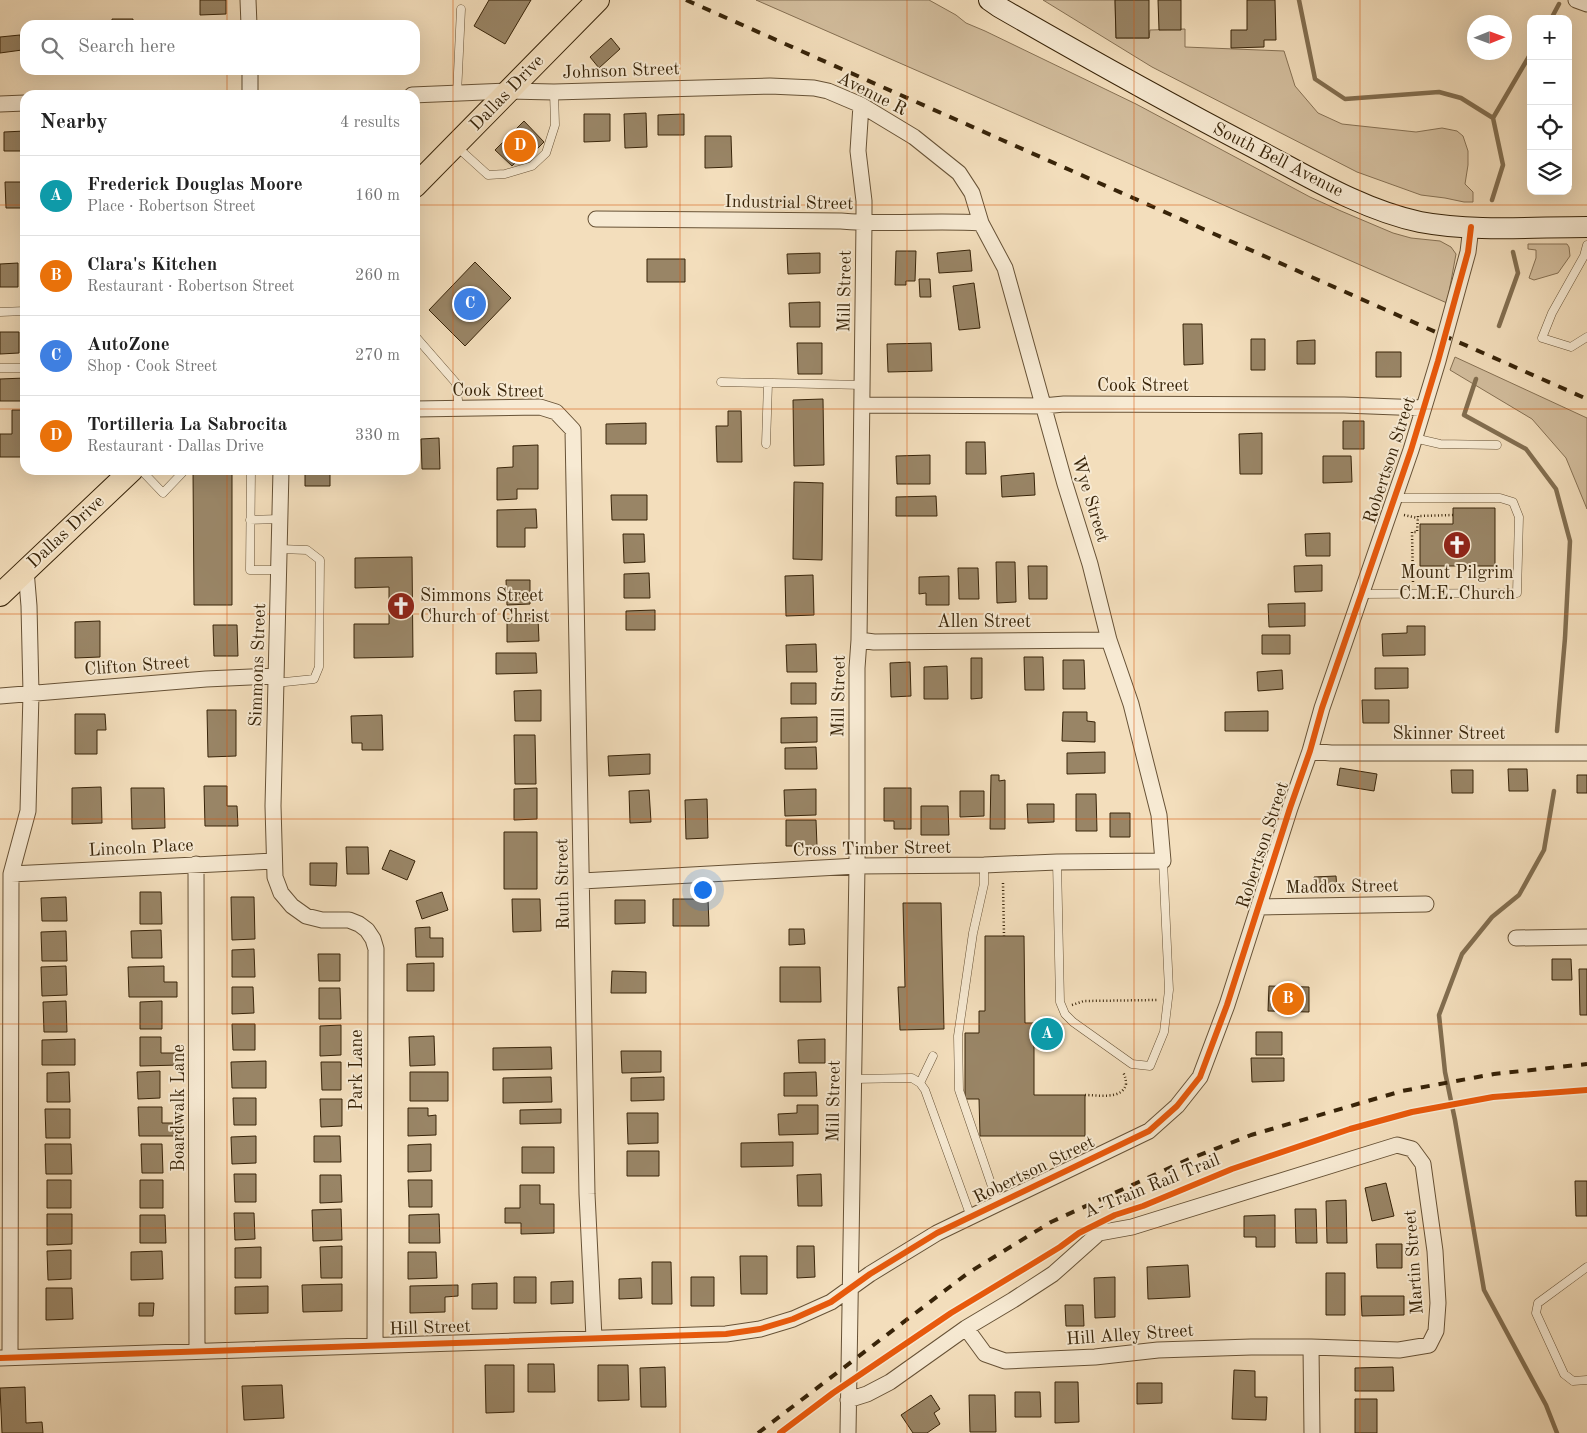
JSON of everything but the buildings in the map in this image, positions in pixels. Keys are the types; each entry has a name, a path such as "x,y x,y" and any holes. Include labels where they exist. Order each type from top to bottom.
{"main road":[{"name":"Dallas Drive","path":"420,181 598,0"},
{"name":"South Bell Avenue","path":"994,2 1145,90 1277,160 1371,206 1420,221 1471,228 1587,227"},
{"name":"Dallas Drive","path":"0,595 127,475"}],"street":[{"path":"248,0 248,20"},
{"path":"1576,0 1587,4"},
{"path":"250,75 250,90"},
{"name":"Johnson Street","path":"420,95 508,91 554,92 770,86"},
{"name":"Avenue R","path":"770,86 814,88 828,91 861,106 914,137 946,163"},
{"path":"0,104 20,103"},
{"name":"Mill Street","path":"848,1433 857,866 857,668 863,385 864,201 858,151 861,106"},
{"name":"Wye Street","path":"946,163 959,174 972,193 981,223 1005,268 1043,406 1090,564 1109,640 1131,704 1159,815 1163,861"},
{"name":"Industrial Street","path":"596,219 841,221 864,223 952,221 981,223"},
{"name":"Robertson Street","path":"850,1288 937,1233 1149,1130 1177,1106 1200,1077 1227,1004 1310,751 1322,708 1414,438 1438,361 1468,252 1471,228"},
{"name":"Cook Street","path":"862,405 1344,405 1423,408"},
{"name":"Cook Street","path":"420,409 540,407 556,412 573,430"},
{"name":"Ruth Street","path":"573,430 587,1194 594,1338"},
{"name":"Simmons Street","path":"274,860 273,806 281,475"},
{"path":"5,1358 11,874 28,811 31,693 29,606 26,570"},
{"name":"Allen Street","path":"859,640 884,642 1109,640"},
{"name":"Clifton Street","path":"0,696 206,679 276,679"},
{"name":"Skinner Street","path":"1310,751 1330,753 1587,753"},
{"name":"Lincoln Place","path":"11,874 274,860"},
{"name":"Park Lane","path":"274,860 275,878 281,893 292,906 306,916 322,920 349,920 359,924 370,934 376,949 375,1345"},
{"name":"Cross Timber Street","path":"582,881 857,866 1163,861"},
{"name":"Boardwalk Lane","path":"196,864 198,934 197,1351"},
{"name":"Maddox Street","path":"1258,907 1426,904"},
{"path":"1516,938 1587,937"},
{"name":"Martin Street","path":"966,1328 1053,1274 1099,1233 1132,1226 1397,1145 1412,1149 1423,1164 1435,1250 1438,1303 1436,1331 1429,1345 1399,1350 1311,1346"},
{"name":"Hill Street","path":"5,1358 726,1334 760,1329 793,1319 831,1302 850,1288"},
{"path":"848,1400 867,1394 890,1382 966,1328"},
{"name":"Hill Alley Street","path":"966,1328 985,1354 1005,1361 1095,1357 1158,1350 1311,1346"},
{"path":"1311,1346 1312,1433"}],"lane":[{"path":"456,94 461,9"},
{"path":"455,146 488,175 505,174 532,166 546,153 555,125 554,92"},
{"path":"1587,245 1584,256 1552,313 1542,338 1571,347 1587,337"},
{"path":"0,312 20,311"},
{"path":"420,342 456,383 459,409"},
{"path":"0,368 20,368"},
{"path":"721,382 863,385"},
{"path":"766,444 768,383"},
{"path":"1414,438 1440,444 1497,445"},
{"path":"146,475 163,493 180,475"},
{"path":"251,475 250,570 279,570"},
{"path":"1360,594 1517,593 1519,517 1513,502 1500,498 1394,498"},
{"path":"250,520 281,519"},
{"path":"276,679 314,679 319,667 320,560 308,550 280,549"},
{"path":"1057,862 1060,1002 1065,1014 1073,1022 1132,1064 1150,1066 1164,1032 1169,990 1163,861"},
{"path":"984,865 984,884 973,933 958,1036 959,1090 998,1204"},
{"path":"920,1083 934,1056"},
{"path":"853,1079 912,1078 920,1083 925,1090 971,1217"},
{"path":"1587,1267 1538,1304 1536,1313 1564,1374 1573,1382 1587,1380"}],"path":[{"path":"1404,515 1418,518 1418,516 1453,515"},
{"path":"1413,593 1412,532 1417,532 1418,518"},
{"path":"1003,883 1004,936"},
{"path":"1072,1005 1084,1001 1157,1000"},
{"path":"1085,1095 1118,1094 1121,1092 1126,1083 1125,1076 1119,1067"}],"shaded area":[{"path":"756,0 929,0 956,15 966,23 1136,104 1310,197 1393,233 1411,238 1440,241 1451,247 1456,254 1447,303"},
{"path":"1043,0 1115,0 1116,38 1149,38 1150,30 1185,29 1185,47 1284,51 1295,86 1318,113 1342,124 1416,132 1442,128 1457,131 1463,136 1468,151 1465,184 1473,192 1473,202 1421,195 1357,172 1152,67"},
{"path":"1528,244 1567,244 1570,256 1558,273 1534,280 1529,278 1536,258 1536,250 1528,249"},
{"path":"1455,357 1587,418 1587,509 1566,458 1532,419 1450,370"}],"waterway":[{"path":"1299,0 1315,79 1345,99 1439,92 1461,98 1493,118 1503,165 1492,200"},
{"path":"1553,15 1559,4"},
{"path":"1493,118 1527,60"},
{"path":"1499,326 1518,273 1513,252"},
{"path":"1476,379 1464,415 1526,449 1556,489 1570,541 1565,638 1557,731"},
{"path":"1554,791 1544,850 1519,895 1492,917 1462,954 1439,1015 1445,1072 1484,1290 1546,1405 1557,1433"}],"railway":[{"path":"686,0 1587,399"},
{"path":"758,1433 968,1273 1051,1222 1189,1159 1251,1135 1402,1091 1494,1074 1587,1064"}],"cycle path":[{"path":"0,1358 726,1334 760,1329 793,1319 831,1302 870,1274 937,1233 1149,1131 1177,1106 1200,1077 1227,1005 1310,751 1322,708 1411,450 1468,252 1471,227"},
{"name":"A-Train Rail Trail","path":"780,1433 833,1393 951,1313 1060,1247 1079,1233 1115,1215 1143,1206 1232,1169 1350,1129 1412,1112 1493,1097 1587,1090"}],"place":[{"name":"Tortilleria La Sabrocita","path":"520,146"},
{"name":"AutoZone","path":"470,304"},
{"name":"Mount Pilgrim C.M.E. Church","path":"1457,545"},
{"name":"Simmons Street Church of Christ","path":"401,606"},
{"name":"Clara's Kitchen","path":"1288,999"},
{"name":"Frederick Douglas Moore","path":"1047,1034"}]}
